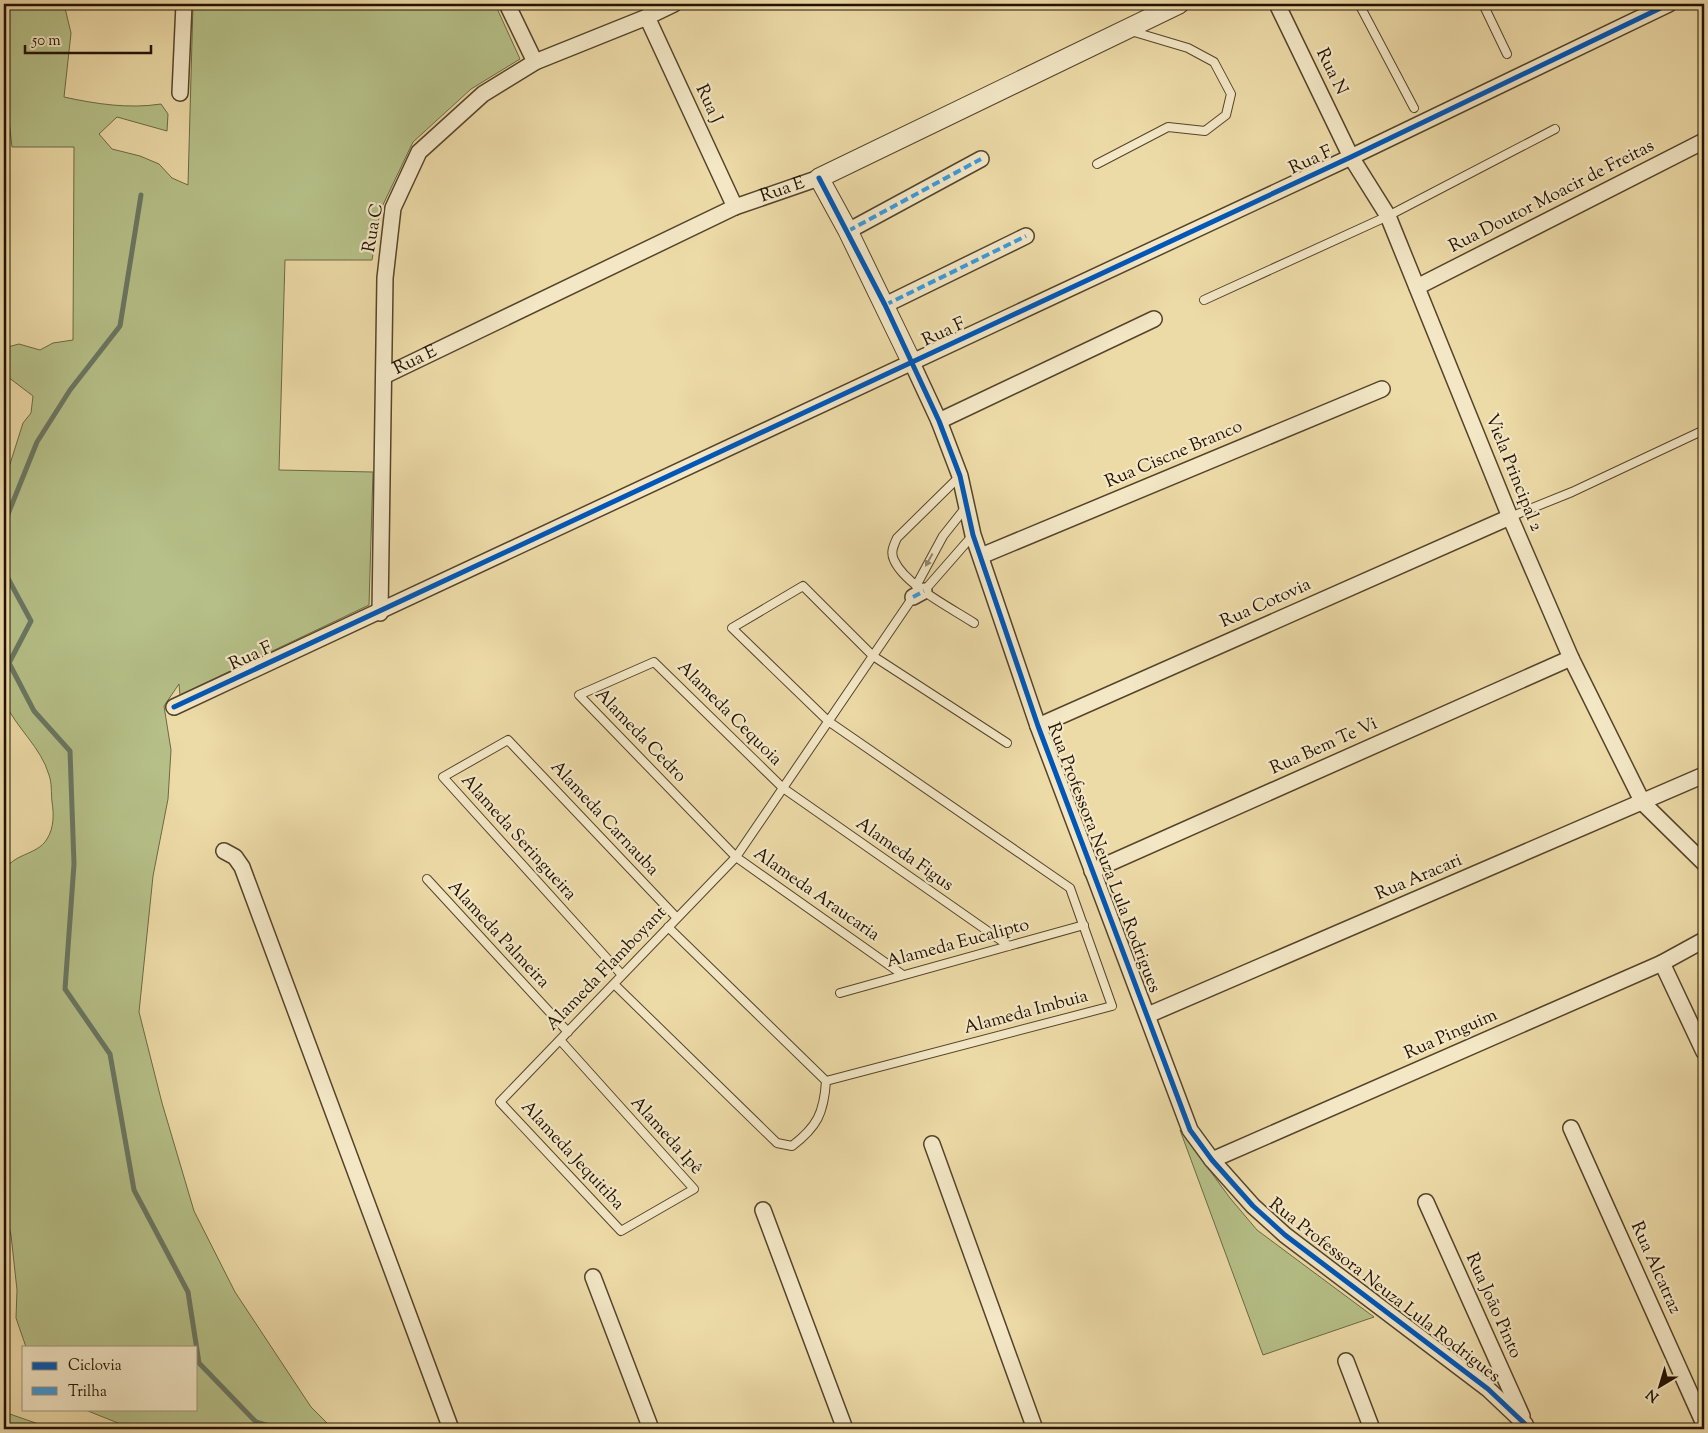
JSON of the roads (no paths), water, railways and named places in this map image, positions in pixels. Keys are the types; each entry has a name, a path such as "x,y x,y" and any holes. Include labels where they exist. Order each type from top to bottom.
{"street":[{"path":"180,93 184,4"},
{"path":"507,4 535,62"},
{"name":"Rua C","path":"380,613 385,278 393,208 419,152 483,94 535,62 647,17 674,4"},
{"name":"Rua N","path":"1277,4 1351,157"},
{"name":"Rua F","path":"174,708 1351,157 1669,4"},
{"name":"Rua E","path":"384,376 735,207 819,178 1174,5"},
{"name":"Rua J","path":"647,17 735,207"},
{"name":"Rua Doutor Moacir de Freitas","path":"1417,287 1704,140"},
{"name":"Viela Principal 2","path":"1351,157 1388,216 1510,517 1571,658 1643,803 1704,863"},
{"path":"848,231 982,159"},
{"name":"Rua Professora Neuza Lula Rodrigues","path":"819,178 885,305 939,421 960,476 973,535 1038,726 1190,1130 1212,1160 1252,1206 1285,1235 1488,1389 1526,1427"},
{"path":"885,305 1026,236"},
{"path":"939,421 1154,319"},
{"name":"Rua Ciscne Branco","path":"981,556 1382,389"},
{"name":"Rua Cotovia","path":"1038,726 1510,517"},
{"name":"Rua Bem Te Vi","path":"1092,871 1571,658"},
{"name":"Rua Aracari","path":"1148,1015 1643,803 1704,775"},
{"path":"224,851 235,857 242,867 451,1429"},
{"name":"Rua Pinguim","path":"1212,1160 1662,963 1704,940"},
{"path":"1662,963 1704,1052"},
{"name":"Rua Alcatraz","path":"1571,1128 1704,1424"},
{"path":"932,1144 1035,1429"},
{"name":"Rua João Pinto","path":"1426,1202 1526,1427"},
{"path":"763,1210 845,1429"},
{"path":"593,1277 651,1429"},
{"path":"1346,1361 1372,1429"}],"lane":[{"path":"1359,4 1414,108"},
{"path":"1482,4 1507,54"},
{"path":"1097,164 1168,127 1205,131 1226,115 1231,94 1214,62 1188,48 1126,29"},
{"path":"1204,300 1388,216 1555,129"},
{"path":"1510,517 1572,492 1704,430"},
{"path":"960,476 897,538 892,549 894,560 917,591 974,623"},
{"path":"917,591 943,536 967,506"},
{"path":"917,591 973,535"},
{"path":"828,722 732,628 803,586 873,656 1007,743"},
{"name":"Alameda Flamboyant","path":"500,1102 736,858 917,591"},
{"name":"Alameda Cequoia","path":"654,662 783,788"},
{"name":"Alameda Cedro","path":"654,662 579,695 736,858"},
{"name":"Alameda Imbuia","path":"826,1081 1112,1006 1070,888 828,722"},
{"name":"Alameda Carnauba","path":"508,740 677,918"},
{"name":"Alameda Seringueira","path":"508,740 443,776 622,975"},
{"name":"Alameda Figus","path":"783,788 1009,946"},
{"name":"Alameda Araucaria","path":"736,858 903,975"},
{"name":"Alameda Palmeira","path":"427,880 568,1032"},
{"name":"Alameda Eucalipto","path":"840,993 1084,925"},
{"path":"614,984 777,1143 792,1146 809,1133 824,1105 826,1081 668,927"},
{"name":"Alameda Ipê","path":"560,1040 694,1189 621,1231"},
{"name":"Alameda Jequitiba","path":"500,1102 621,1231"}],"waterway":[{"path":"4,524 37,442 70,390 120,326 141,195"},
{"path":"4,571 31,621 9,663 34,711 70,751 74,864 65,989 110,1054 134,1190 188,1292 196,1346"},
{"path":"198,1357 199,1363 256,1422 278,1429"}]}
